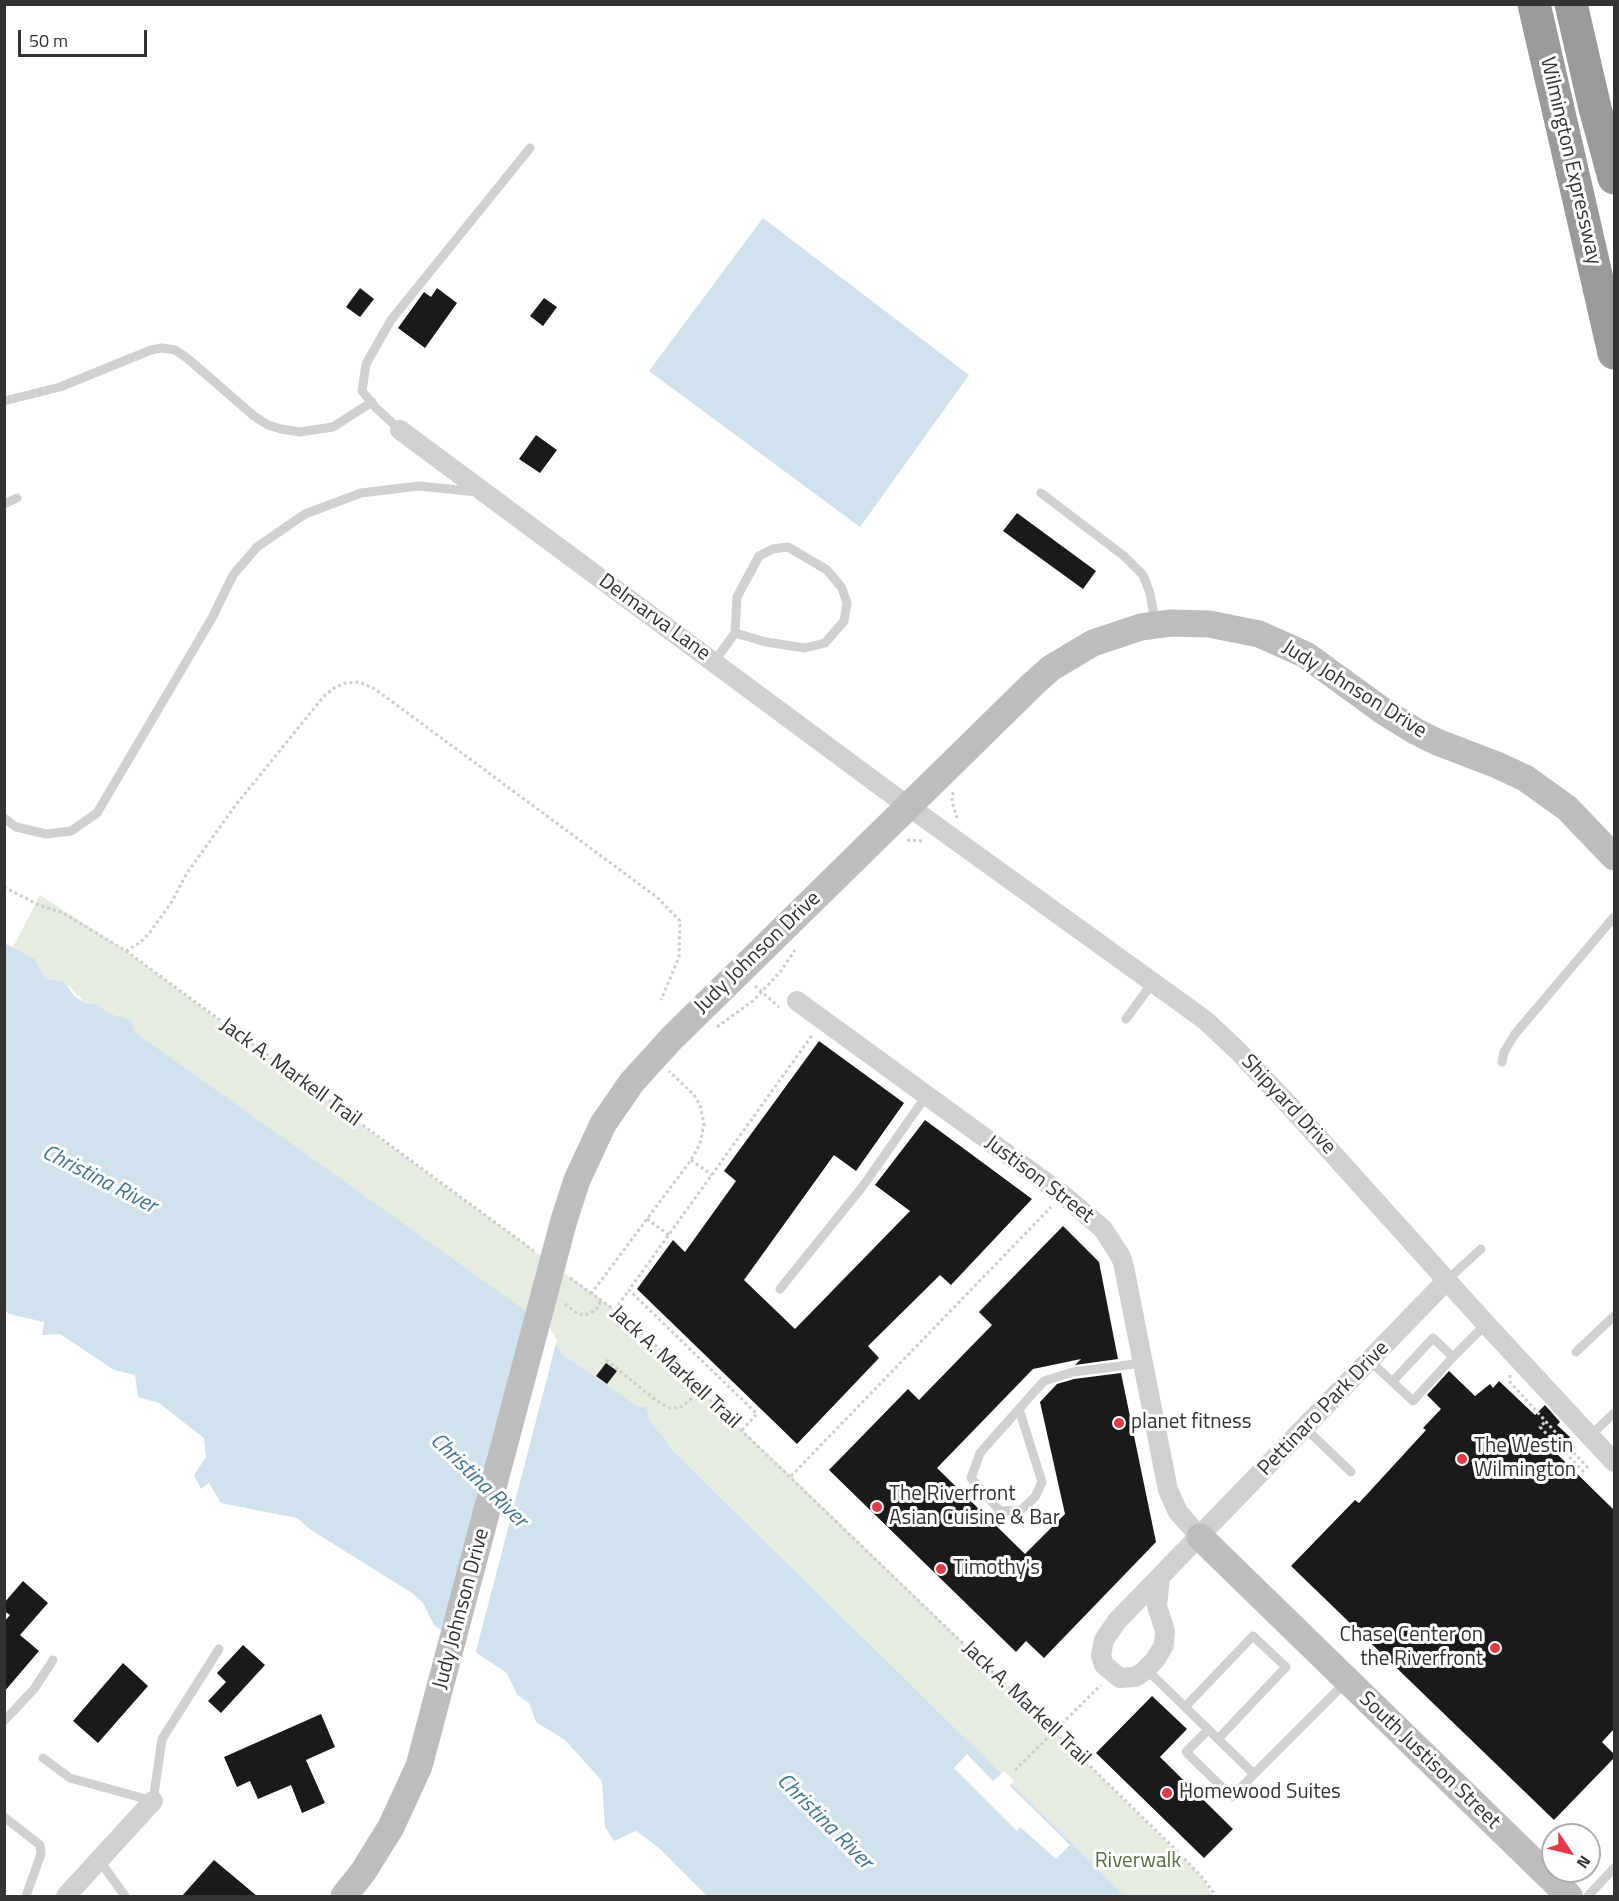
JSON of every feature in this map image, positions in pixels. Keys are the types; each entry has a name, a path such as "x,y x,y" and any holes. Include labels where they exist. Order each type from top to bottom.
{"highway":[{"name":"Wilmington Expressway","path":"1534,4 1614,353"},
{"name":"Wilmington Expressway","path":"1571,4 1614,178"}],"street":[{"name":"Delmarva Lane","path":"400,430 917,812"},
{"name":"Judy Johnson Drive","path":"344,1896 363,1872 400,1812 419,1766 577,1180 609,1114 651,1059 738,972 917,812 1051,668 1093,644 1124,632 1156,625 1187,623 1224,626 1258,634 1290,646 1321,664 1366,699 1415,731 1525,778 1567,808 1614,857"},
{"name":"Shipyard Drive","path":"917,812 1205,1020 1238,1051 1614,1462"},
{"name":"Justison Street","path":"792,1007 817,1028 926,1096 1062,1194 1103,1228 1122,1257 1168,1490 1178,1512 1200,1537"},
{"name":"Pettinaro Park Drive","path":"1113,1674 1104,1665 1101,1655 1104,1640 1117,1621 1447,1280"},
{"name":"South Justison Street","path":"1200,1537 1569,1896"},
{"path":"1113,1674 1127,1679 1135,1677 1146,1670 1162,1651 1166,1639 1157,1605 1160,1578"},
{"path":"66,1896 153,1801"}],"lane":[{"path":"400,430 362,391 366,364 391,320 530,148"},
{"path":"4,401 60,387 150,350 162,348 175,350 254,416 268,425 281,429 300,432 333,427 372,402"},
{"path":"4,818 16,827 46,834 71,831 97,813 212,618 232,575 257,547 304,514 361,493 419,486 485,494"},
{"path":"1041,492 1124,556 1143,575 1150,593 1156,625"},
{"path":"4,504 17,498"},
{"path":"714,662 735,633 737,597 759,556 773,549 789,547 827,570 842,588 847,603 844,621 825,643 805,648 766,642 735,633"},
{"path":"1502,1062 1504,1052 1515,1034 1614,917"},
{"path":"1125,1019 1153,982"},
{"path":"780,1289 863,1186 926,1096"},
{"path":"1447,1280 1480,1249"},
{"path":"1576,1352 1614,1316"},
{"path":"1370,1361 1413,1401 1486,1324"},
{"path":"1393,1381 1433,1338 1454,1357"},
{"path":"1019,1409 1042,1482 1035,1497 1021,1510 1000,1511 971,1478 980,1453 1019,1409 1044,1381 1073,1372 1143,1363"},
{"path":"1590,1436 1614,1413"},
{"path":"1305,1428 1351,1472"},
{"path":"1185,1707 1253,1636 1286,1667 1218,1739"},
{"path":"43,1758 70,1778 153,1801 162,1739 219,1649"},
{"path":"4,1720 34,1689 53,1660"},
{"path":"1146,1670 1254,1774"},
{"path":"1208,1730 1186,1752 1232,1797 1347,1681"},
{"path":"4,1817 40,1845 41,1854 26,1896"},
{"path":"99,1860 125,1896"},
{"path":"1588,1896 1614,1868"}],"path":[{"path":"126,951 148,935 235,806 324,696 345,683 359,682 375,689 658,898 680,921 679,957 661,1000"},
{"path":"928,842 913,839 902,841 917,812 953,790"},
{"name":"Jack A. Markell Trail","path":"4,887 39,905 63,913 126,951 554,1261 591,1294 615,1310 655,1345 1054,1731 1202,1877 1216,1896"},
{"path":"715,1028 735,1016 762,992 798,946"},
{"path":"738,972 762,992 792,1007"},
{"path":"803,1029 817,1028"},
{"path":"615,1310 817,1028"},
{"path":"591,1294 691,1160 703,1134 703,1114 694,1095 668,1070 661,1078"},
{"path":"691,1160 712,1175"},
{"path":"791,1476 1062,1194"},
{"path":"647,1219 669,1235"},
{"path":"629,1290 757,1414 742,1430"},
{"path":"561,1302 578,1314 585,1315 596,1310 602,1301"},
{"path":"606,1360 657,1401 670,1408 681,1407 701,1391"},
{"path":"1546,1421 1540,1427 1583,1471 1587,1467 1567,1446"},
{"path":"1015,1770 1113,1674"}],"green space":[{"name":"Riverwalk","path":"40,895 126,951 615,1310 791,1476 1054,1731 1202,1877 1212,1896 1124,1896 673,1451 649,1419 647,1407 637,1406 561,1353 543,1324 135,1032 131,1020 108,1013 96,1003 87,1005 65,982 46,979 34,958 13,947"}],"water":[{"path":"763,218 969,375 860,527 649,371"},
{"name":"Christina River","path":"4,943 34,958 46,979 65,982 74,996 87,1004 96,1003 108,1013 131,1020 135,1032 544,1324 561,1353 637,1406 647,1407 649,1419 673,1451 1124,1896 707,1896 659,1848 636,1831 614,1841 605,1827 602,1781 565,1740 536,1722 529,1703 517,1695 507,1673 434,1625 423,1603 412,1593 311,1530 297,1518 221,1503 209,1483 201,1489 194,1475 206,1457 204,1438 159,1403 138,1397 135,1375 114,1370 60,1334 42,1335 44,1322 9,1314 5,1310"}],"pier":[{"path":"546,1322 557,1340 475,1655 442,1634"},
{"path":"967,1754 993,1781 1004,1771 1014,1781 1010,1786 1070,1845 1056,1859 1020,1827 1017,1831 954,1768"}],"building":[{"path":"360,288 374,299 360,317 346,307"},
{"path":"437,288 457,303 425,348 398,328 424,292 431,297"},
{"path":"544,298 557,307 543,326 530,316"},
{"path":"536,435 557,450 540,473 519,459"},
{"path":"1017,513 1096,571 1083,589 1003,531"},
{"path":"819,1041 904,1103 856,1171 834,1155 744,1280 795,1329 910,1211 875,1185 925,1120 1032,1199 951,1285 940,1275 868,1346 879,1358 797,1444 637,1289 673,1240 685,1252 736,1181 724,1171"},
{"path":"1063,1226 1099,1262 1118,1359 1075,1365 1081,1359 1033,1369 937,1468 1025,1554 1065,1514 1040,1402 1057,1384 1074,1379 1121,1373 1156,1542 1044,1658 1026,1641 1016,1652 829,1470 908,1389 919,1400 992,1325 979,1312"},
{"path":"606,1363 617,1371 607,1384 596,1376"},
{"name":"Chase Center on the Riverfront","path":"1449,1371 1475,1396 1490,1384 1493,1388 1499,1381 1535,1415 1545,1405 1560,1422 1557,1425 1570,1437 1555,1452 1614,1510 1614,1729 1602,1742 1614,1754 1614,1758 1554,1820 1291,1566 1355,1500 1359,1503 1426,1430 1423,1428 1441,1409 1427,1395"},
{"path":"23,1581 48,1603 20,1635 39,1651 4,1692 4,1622 10,1615 4,1611 4,1603"},
{"path":"243,1645 265,1665 221,1713 208,1701 226,1682 217,1673"},
{"path":"123,1663 148,1686 98,1743 73,1721"},
{"name":"Homewood Suites","path":"1152,1696 1187,1729 1160,1757 1233,1829 1204,1858 1096,1753"},
{"path":"321,1714 335,1747 306,1760 325,1803 302,1813 291,1785 258,1799 250,1781 237,1787 224,1757"},
{"path":"214,1860 257,1896 182,1896"}],"place":[{"name":"planet fitness","path":"1119,1423"},
{"name":"The Westin Wilmington","path":"1462,1459"},
{"name":"The Riverfront Asian Cuisine & Bar","path":"877,1507"},
{"name":"Timothy's","path":"941,1569"},
{"name":"Chase Center on the Riverfront","path":"1495,1648"},
{"name":"Homewood Suites","path":"1167,1793"}]}
